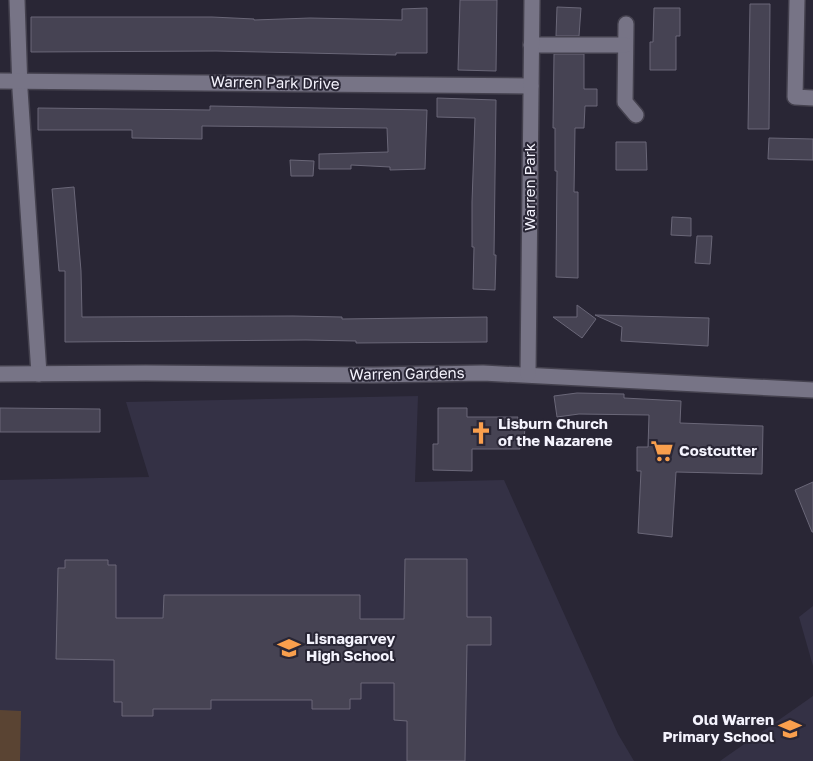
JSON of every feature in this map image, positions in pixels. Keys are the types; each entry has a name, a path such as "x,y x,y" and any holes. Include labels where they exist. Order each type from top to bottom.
{"street":[{"path":"17,0 20,81 39,374"},
{"name":"Warren Park","path":"528,374 532,0"},
{"path":"797,0 795,97 813,98"},
{"path":"626,24 625,102 636,115"},
{"path":"531,45 626,45"},
{"name":"Warren Park Drive","path":"0,81 531,86"},
{"name":"Warren Gardens","path":"0,374 528,374 813,390"}],"shaded area":[{"name":"Lisnagarvey High School","path":"418,396 415,482 504,480 618,734 634,761 0,761 0,480 149,477 126,402"},
{"path":"813,606 813,666 799,617"},
{"name":"Old Warren Primary School","path":"813,696 813,761 720,761"},
{"path":"0,710 21,711 20,761 0,761"}],"building":[{"path":"460,0 497,0 496,71 458,70"},
{"path":"750,4 770,4 769,129 748,129"},
{"path":"557,7 581,8 579,36 556,36"},
{"path":"427,8 427,53 396,53 396,55 216,51 31,52 31,17 402,20 402,9"},
{"path":"654,8 680,8 680,36 676,36 676,70 650,70 650,42 653,42"},
{"path":"554,54 584,54 584,89 597,89 597,106 585,106 584,128 575,128 574,192 578,192 578,278 556,277 557,171 555,171 555,128 553,128"},
{"path":"437,98 496,100 495,290 473,289 472,202 475,118 437,117"},
{"path":"210,106 427,110 425,169 390,170 390,167 351,165 351,169 319,169 319,154 388,152 387,128 202,126 202,139 132,138 132,130 38,130 38,108 210,110"},
{"path":"769,138 813,139 813,160 768,159"},
{"path":"616,142 646,142 647,170 616,170"},
{"path":"290,160 314,161 313,176 291,176"},
{"path":"74,187 81,271 82,317 293,316 342,317 342,319 487,317 487,342 356,343 356,341 306,340 65,342 65,271 59,271 52,189"},
{"path":"672,217 691,218 691,236 671,235"},
{"path":"697,236 712,236 710,264 695,263"},
{"path":"577,305 596,319 582,338 553,317 577,317"},
{"path":"595,315 709,318 708,346 621,341 622,327"},
{"path":"577,393 624,394 624,398 681,401 680,423 763,426 762,474 676,472 672,537 638,533 641,471 637,471 637,447 648,447 649,415 579,414 557,417 554,396"},
{"path":"0,408 100,409 100,432 0,432"},
{"name":"Lisburn Church of the Nazarene","path":"438,408 467,408 467,417 518,417 518,426 525,426 524,441 520,441 520,449 472,449 472,471 433,470 433,444 438,444"},
{"path":"813,482 813,532 812,532 795,490"},
{"path":"405,559 467,559 467,617 491,617 491,645 467,645 465,761 407,761 407,721 394,720 394,683 361,683 361,699 350,699 350,709 312,709 312,700 211,700 211,709 153,709 153,716 122,716 122,702 114,702 114,660 56,659 58,568 65,568 65,560 108,560 108,565 116,565 116,618 163,618 164,595 360,595 360,619 404,619"}],"place":[{"name":"Lisburn Church of the Nazarene","path":"481,433"},
{"name":"Costcutter","path":"662,451"},
{"name":"Lisnagarvey High School","path":"289,648"},
{"name":"Old Warren Primary School","path":"790,729"}]}
